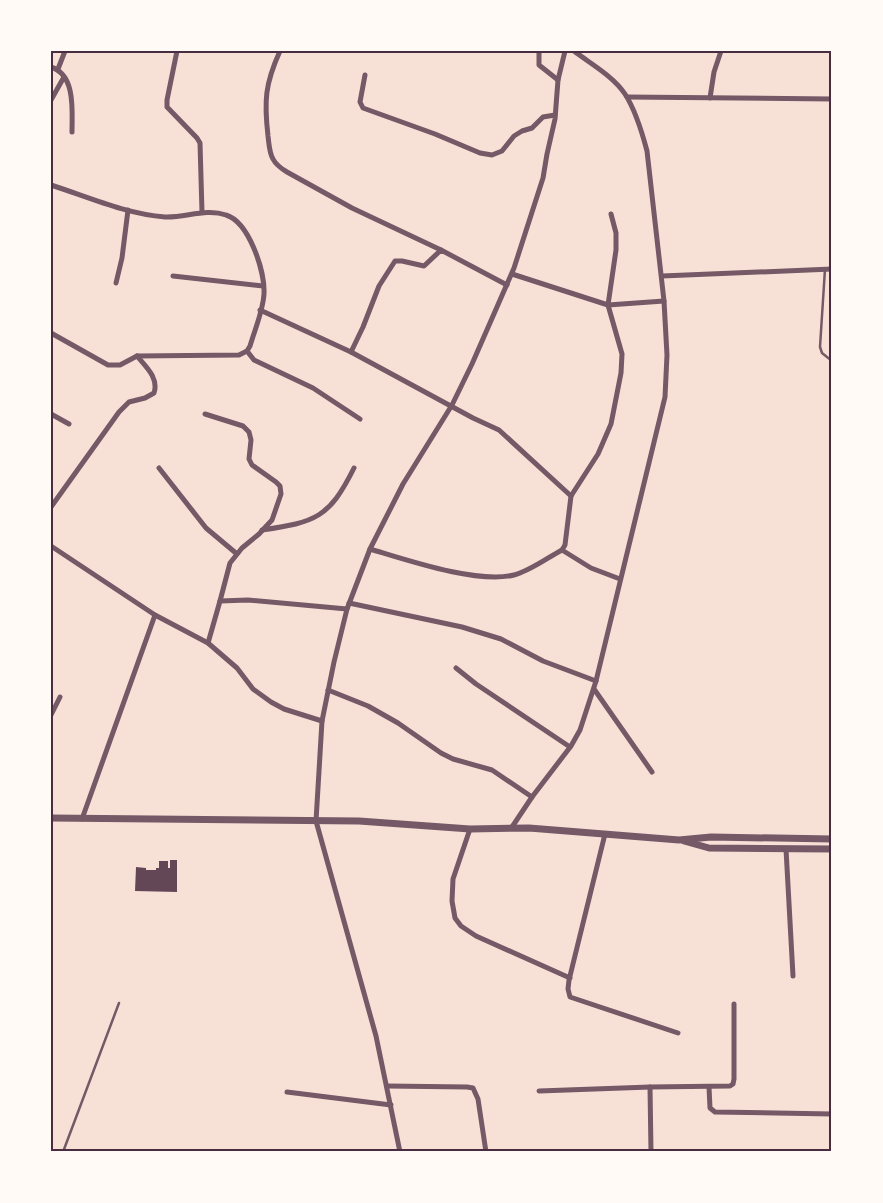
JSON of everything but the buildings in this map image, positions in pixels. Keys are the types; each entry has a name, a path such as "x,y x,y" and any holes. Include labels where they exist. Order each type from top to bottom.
{"street":[{"path":"58,69 65,51"},
{"path":"177,51 167,107 200,143 202,212"},
{"path":"280,51 273,66 266,93 269,148 272,159 279,167 352,208 440,250 507,285"},
{"path":"539,51 539,65 558,80"},
{"path":"400,1152 376,1036 316,820 322,721 347,609 370,549 403,484 452,405 512,274 543,178 546,154 555,117 558,80 565,51"},
{"path":"512,827 580,730 594,689 665,397 667,355 664,302 647,151 642,132 624,92 606,75 574,51"},
{"path":"710,98 714,72 721,51"},
{"path":"51,67 58,69 69,87 72,132"},
{"path":"365,75 360,102 363,108 435,134 480,153 492,155 502,151 514,136 532,128 543,116 555,117"},
{"path":"51,100 64,77"},
{"path":"627,97 832,99"},
{"path":"51,185 128,210 166,217 202,212 226,215 237,220 246,230 257,256 264,294 247,351 239,355 137,356 120,365 108,365 51,333"},
{"path":"116,283 122,258 128,210"},
{"path":"370,549 417,563 480,577 514,575 562,550 571,496 598,454 610,424 618,392 622,354 608,305 616,250 616,233 611,214"},
{"path":"351,352 379,286 395,262 402,261 424,266 440,250"},
{"path":"662,276 832,269"},
{"path":"512,274 608,305 664,302"},
{"path":"173,276 263,286"},
{"path":"260,310 351,352 473,418 500,430 571,496"},
{"path":"247,351 254,360 313,388 360,419"},
{"path":"51,507 118,412 129,402 145,398 154,393 156,385 154,378 137,356"},
{"path":"51,414 69,424"},
{"path":"205,414 244,426 249,432 251,440 249,459 252,465 280,486 281,494 272,520 230,563 208,642"},
{"path":"159,468 206,528 238,554"},
{"path":"262,530 292,526 311,520 329,508 342,492 354,468"},
{"path":"51,546 155,615 208,642 236,668 253,689 270,702 322,721"},
{"path":"562,550 591,568 620,579"},
{"path":"220,601 248,600 347,609"},
{"path":"349,603 462,627 501,639 543,661 596,680"},
{"path":"82,818 155,615"},
{"path":"456,668 476,684 570,746"},
{"path":"594,689 652,772"},
{"path":"328,690 368,706 453,759 492,770 532,797"},
{"path":"51,715 60,697"},
{"path":"51,818 359,821 470,829 512,827 679,840 710,837 832,839"},
{"path":"470,829 452,879 451,887 455,918 460,926 476,936 570,978"},
{"path":"605,834 570,978 568,989 570,998 678,1033"},
{"path":"679,840 709,848 832,849"},
{"path":"786,849 793,976"},
{"path":"539,1091 650,1087 727,1087 733,1084 734,1079 734,1004"},
{"path":"387,1086 473,1088 478,1099 486,1152"},
{"path":"650,1087 651,1152"},
{"path":"710,1087 710,1108 715,1112 832,1114"},
{"path":"287,1092 391,1106"}],"lane":[{"path":"825,270 820,347 822,353 832,361"},
{"path":"63,1152 119,1003"}]}
